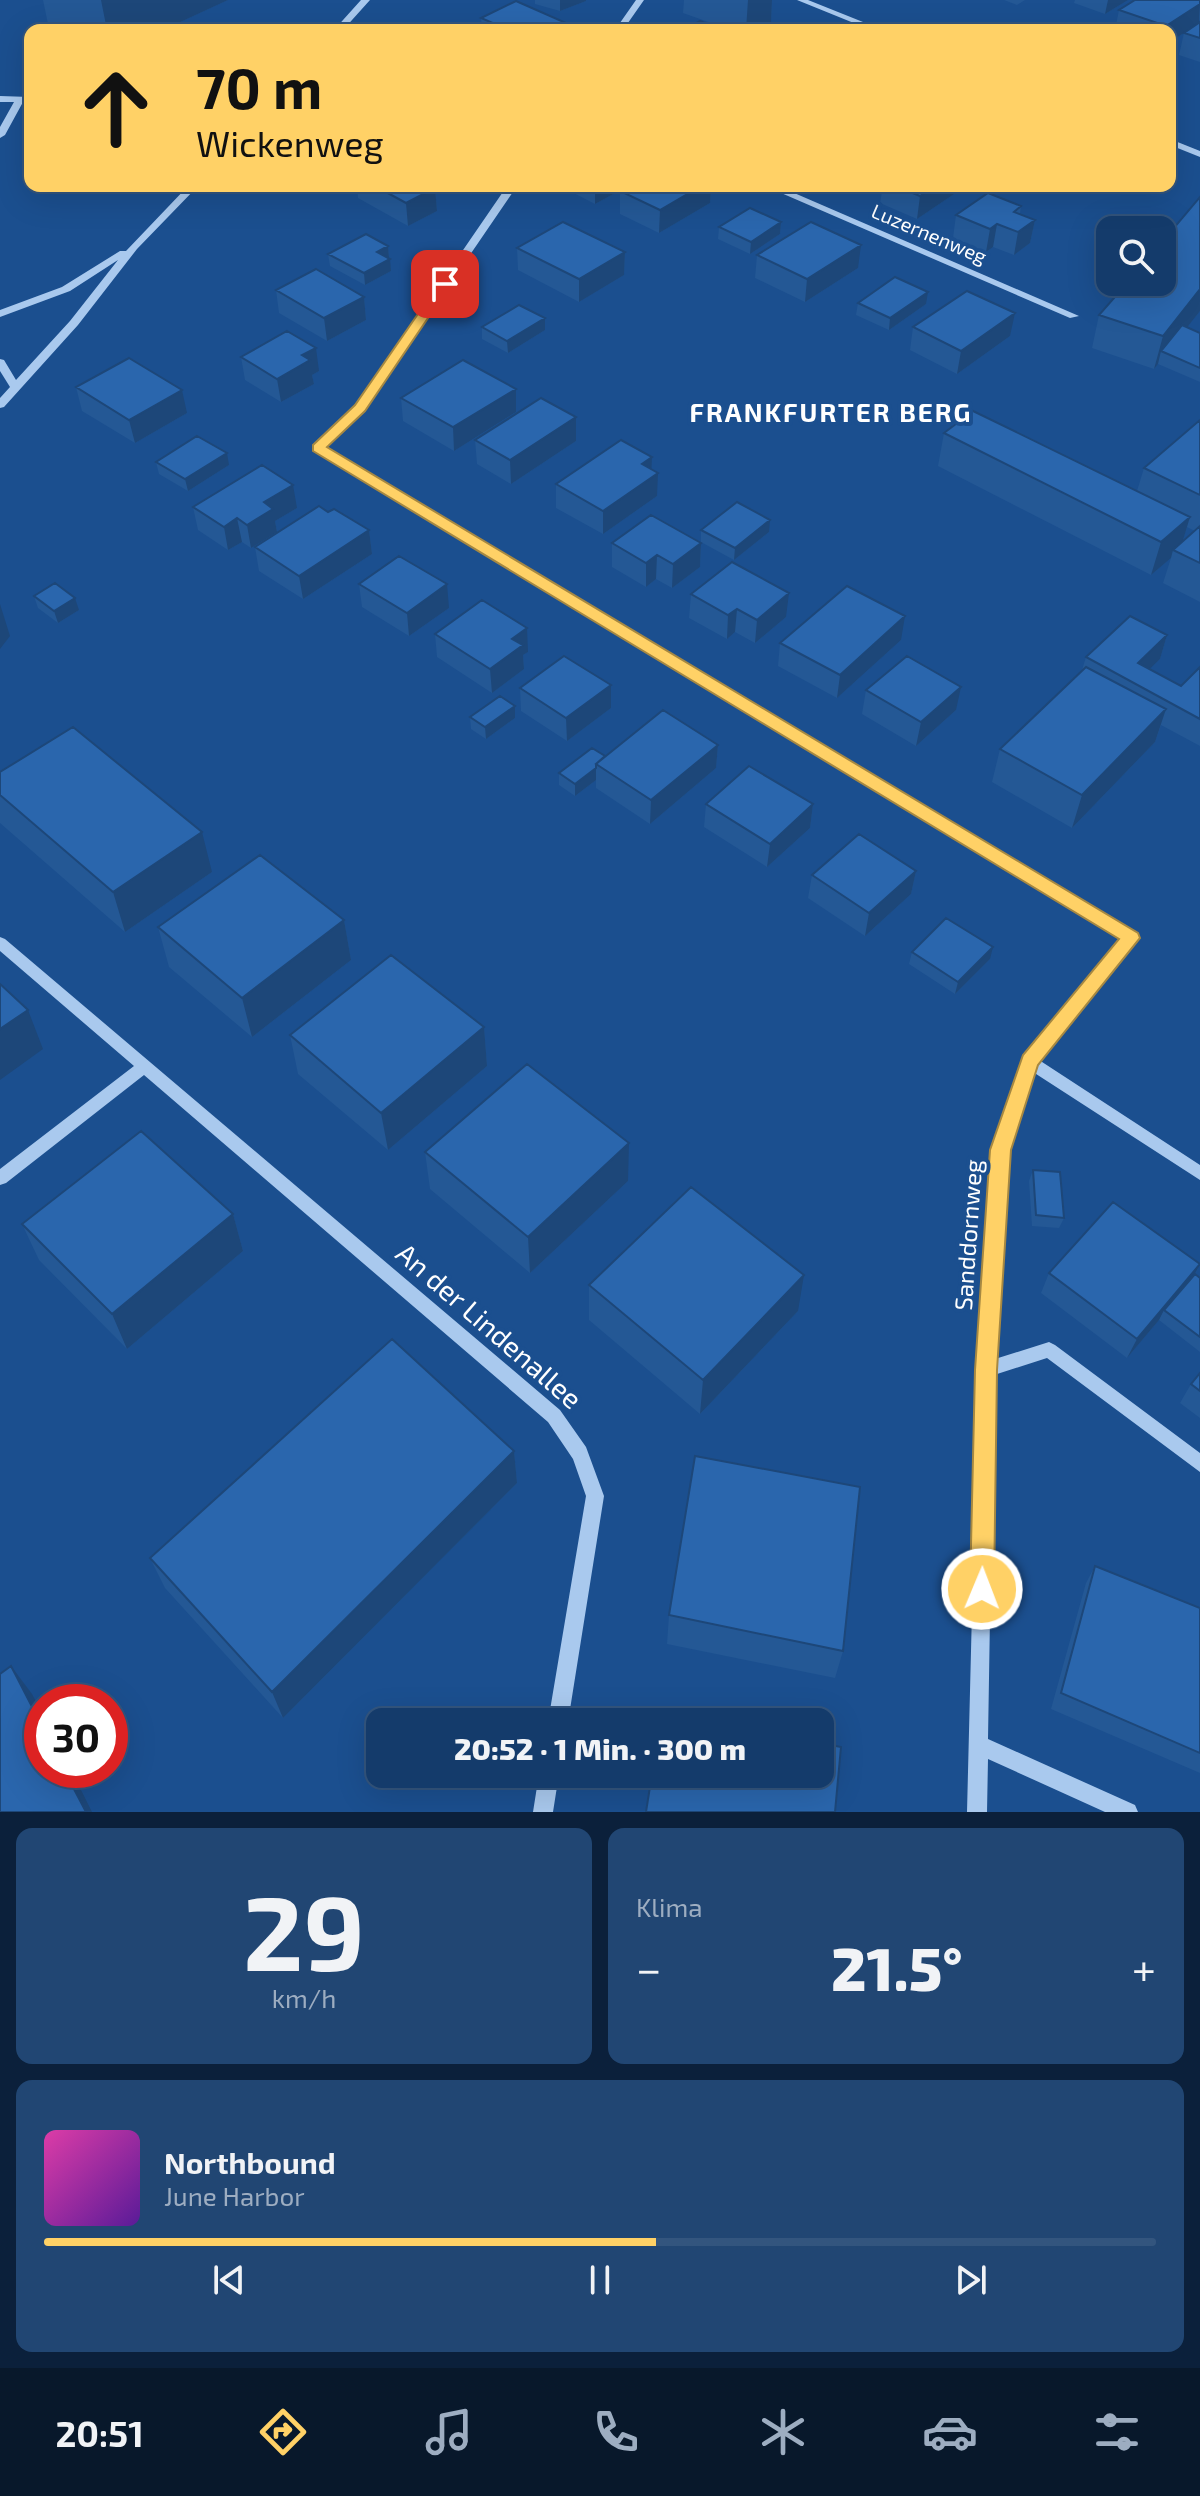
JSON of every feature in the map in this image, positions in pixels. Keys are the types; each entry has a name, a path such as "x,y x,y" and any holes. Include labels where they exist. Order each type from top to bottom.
{"street":[{"path":"344,24 366,0"},
{"path":"623,24 640,0"},
{"path":"801,0 863,24"},
{"path":"0,99 24,100"},
{"path":"0,135 24,101"},
{"path":"1176,144 1200,154"},
{"path":"0,405 74,323 134,247 187,192"},
{"path":"508,192 360,408 318,448 1131,938 1029,1061 1200,1173"},
{"name":"Luzernenweg","path":"784,192 1074,316"},
{"path":"0,314 66,289 134,247"},
{"path":"0,362 15,387"},
{"name":"An der Lindenallee","path":"0,943 554,1416 575,1441 588,1467 595,1496 560,1708"},
{"name":"Sanddornweg","path":"977,1812 986,1370 1001,1150 1029,1061"},
{"path":"0,1178 145,1066"},
{"path":"986,1370 1049,1350 1200,1464"},
{"path":"979,1745 1128,1812"},
{"path":"543,1812 547,1788"}],"building":[{"path":"1135,0 1200,0 1200,4 1169,24 1160,24 1119,10"},
{"path":"516,1 566,23 495,24 481,18"},
{"path":"1200,22 1200,38 1184,33"},
{"path":"386,192 427,192 406,203"},
{"path":"622,192 691,192 660,210"},
{"path":"988,193 1021,206 1014,212 1035,220 1018,232 997,224 990,229 956,215"},
{"path":"1200,197 1200,289 1163,336 1099,315 1116,296 1176,296 1176,225"},
{"path":"750,208 781,222 751,242 719,227"},
{"path":"563,222 625,252 579,279 517,248"},
{"path":"811,222 861,245 807,279 757,255"},
{"path":"366,234 388,246 377,252 390,259 364,273 328,254"},
{"path":"316,269 364,297 324,318 276,290"},
{"path":"895,277 928,292 890,318 858,303"},
{"path":"967,291 1015,313 961,351 913,327"},
{"path":"519,305 545,318 507,341 482,327"},
{"path":"1182,325 1200,333 1200,368 1161,351"},
{"path":"287,331 316,348 302,355 310,360 277,379 241,357"},
{"path":"129,358 182,390 129,420 76,387"},
{"path":"463,360 516,389 453,427 401,398"},
{"path":"541,398 576,417 510,460 475,440"},
{"path":"973,411 1190,517 1161,542 944,433"},
{"path":"1200,420 1200,495 1144,468"},
{"path":"197,436 227,453 185,479 156,462"},
{"path":"621,440 652,457 642,464 658,473 603,511 556,484"},
{"path":"262,465 293,485 264,502 273,509 247,525 237,518 224,527 193,507"},
{"path":"737,502 770,520 735,548 701,530"},
{"path":"319,506 328,512 334,509 369,530 299,576 255,547"},
{"path":"651,515 701,543 673,564 657,555 646,563 612,543"},
{"path":"1200,526 1200,563 1173,550"},
{"path":"399,556 447,584 407,613 359,584"},
{"path":"732,562 789,593 757,620 737,609 728,615 691,594"},
{"path":"55,583 75,598 54,611 34,596"},
{"path":"847,586 905,616 840,675 780,643"},
{"path":"482,600 527,628 512,639 523,645 490,669 435,634"},
{"path":"1130,616 1167,635 1138,663 1181,686 1200,667 1200,719 1086,657"},
{"path":"564,656 611,685 566,718 520,688"},
{"path":"907,656 961,687 921,722 866,690"},
{"path":"1086,667 1166,709 1082,795 1000,749"},
{"path":"500,696 515,706 485,727 470,717"},
{"path":"663,710 718,745 651,800 596,764"},
{"path":"73,727 202,832 113,892 0,795 0,772"},
{"path":"592,748 605,756 596,768 575,784 559,773"},
{"path":"749,766 813,804 770,844 706,804"},
{"path":"859,834 916,871 869,913 812,875"},
{"path":"260,855 344,920 242,998 158,927"},
{"path":"946,918 993,947 958,982 912,952"},
{"path":"391,955 484,1027 381,1113 290,1035"},
{"path":"0,984 28,1010 0,1029"},
{"path":"527,1064 629,1143 528,1237 425,1152"},
{"path":"141,1131 233,1214 112,1314 22,1224"},
{"path":"1033,1170 1060,1172 1064,1218 1036,1215"},
{"path":"691,1187 804,1275 703,1380 589,1285"},
{"path":"1113,1202 1200,1264 1137,1339 1049,1273"},
{"path":"1195,1274 1200,1278 1200,1337 1164,1310"},
{"path":"392,1339 514,1451 272,1692 150,1558"},
{"path":"1200,1373 1200,1391 1191,1384"},
{"path":"695,1456 860,1487 843,1651 669,1615"},
{"path":"1095,1566 1200,1608 1200,1753 1061,1693"},
{"path":"11,1666 24,1691 24,1788 73,1788 86,1812 0,1812 0,1674"},
{"path":"834,1746 841,1747 835,1812 646,1812 650,1788 834,1788"}],"district":[{"name":"FRANKFURTER BERG","path":"831,413"}],"route":[{"path":"445,284 360,408 318,448 1131,938 1029,1061 1001,1150 986,1370 982,1589"}]}
